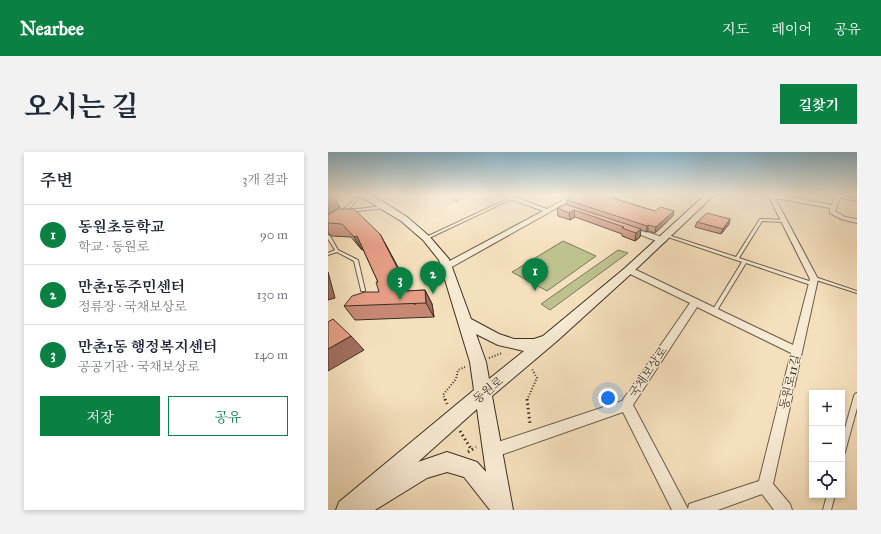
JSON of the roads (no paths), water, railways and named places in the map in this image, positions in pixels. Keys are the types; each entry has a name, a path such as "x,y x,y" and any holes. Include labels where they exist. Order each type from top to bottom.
{"main road":[{"path":"392,212 404,219 426,238 437,250 447,266 478,362 501,508"},
{"name":"동원로","path":"346,510 483,393 552,337 629,270 692,212"},
{"path":"465,322 512,345 525,346 541,342 552,337"},
{"path":"355,510 422,470 447,462 470,469 501,508"}],"street":[{"path":"447,266 547,212"},
{"path":"778,212 784,221 814,281"},
{"path":"832,212 843,218 857,221"},
{"path":"619,225 664,238"},
{"path":"629,270 797,351"},
{"name":"동원로11길","path":"765,486 814,281"},
{"name":"국채보상로","path":"492,451 626,405 696,302"},
{"path":"626,405 680,510"},
{"path":"695,510 765,486 784,510"}],"lane":[{"path":"334,217 349,212"},
{"path":"426,238 484,212"},
{"path":"737,259 761,220 784,221"},
{"path":"328,236 337,251 356,260 363,290"},
{"path":"664,238 857,292"},
{"path":"328,254 337,251"},
{"path":"714,311 745,261"},
{"path":"845,441 857,396"},
{"path":"826,510 830,498"}],"place":[{"name":"동원초등학교","path":"535,291"},
{"name":"만촌1동주민센터","path":"433,294"},
{"name":"만촌1동 행정복지센터","path":"400,300"}]}
